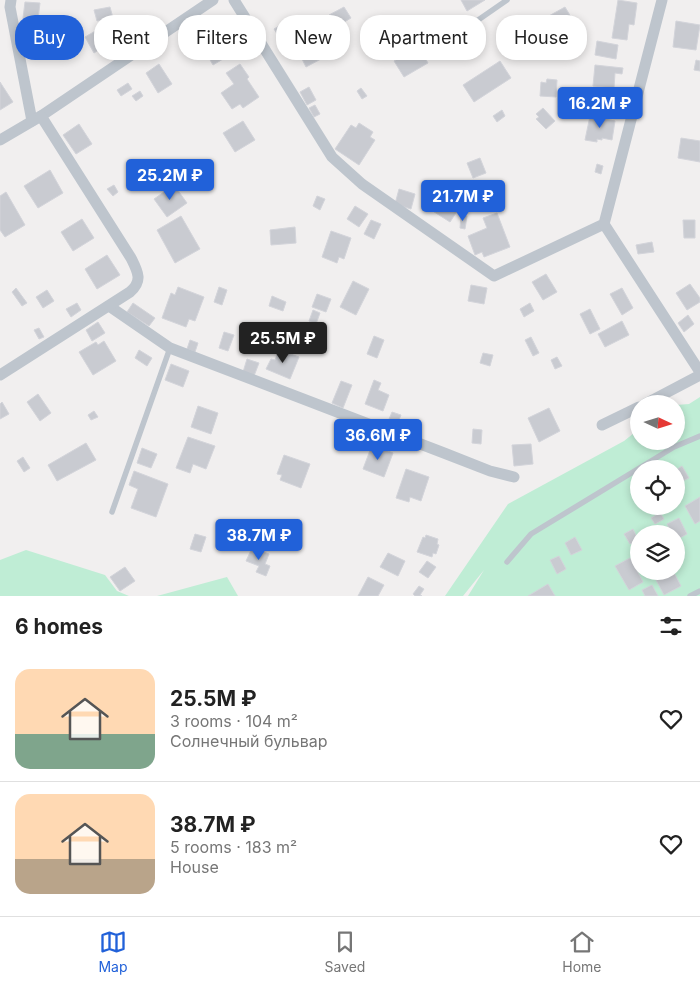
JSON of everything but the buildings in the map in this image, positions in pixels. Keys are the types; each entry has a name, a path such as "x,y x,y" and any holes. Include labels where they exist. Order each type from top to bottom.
{"street":[{"path":"0,375 108,306 136,286 138,278 136,268 36,118 18,54 10,7 11,0"},
{"path":"0,140 213,0"},
{"path":"234,0 332,157 362,184 494,276 604,224"},
{"path":"662,0 604,224 700,372"},
{"path":"108,306 170,348 444,454 490,471 514,477"},
{"path":"662,395 700,376"},
{"path":"602,425 630,411"}],"lane":[{"path":"485,15 507,0"},
{"path":"112,512 170,348"},
{"path":"507,562 531,534 674,447 700,436"},
{"path":"690,596 700,591"}],"green space":[{"path":"700,397 700,596 468,596 484,570 463,596 445,596 508,504 630,436 630,450 685,450 685,404"},
{"path":"26,550 105,575 117,591 129,596 0,596 0,560"},
{"path":"227,577 238,596 157,596"}]}
